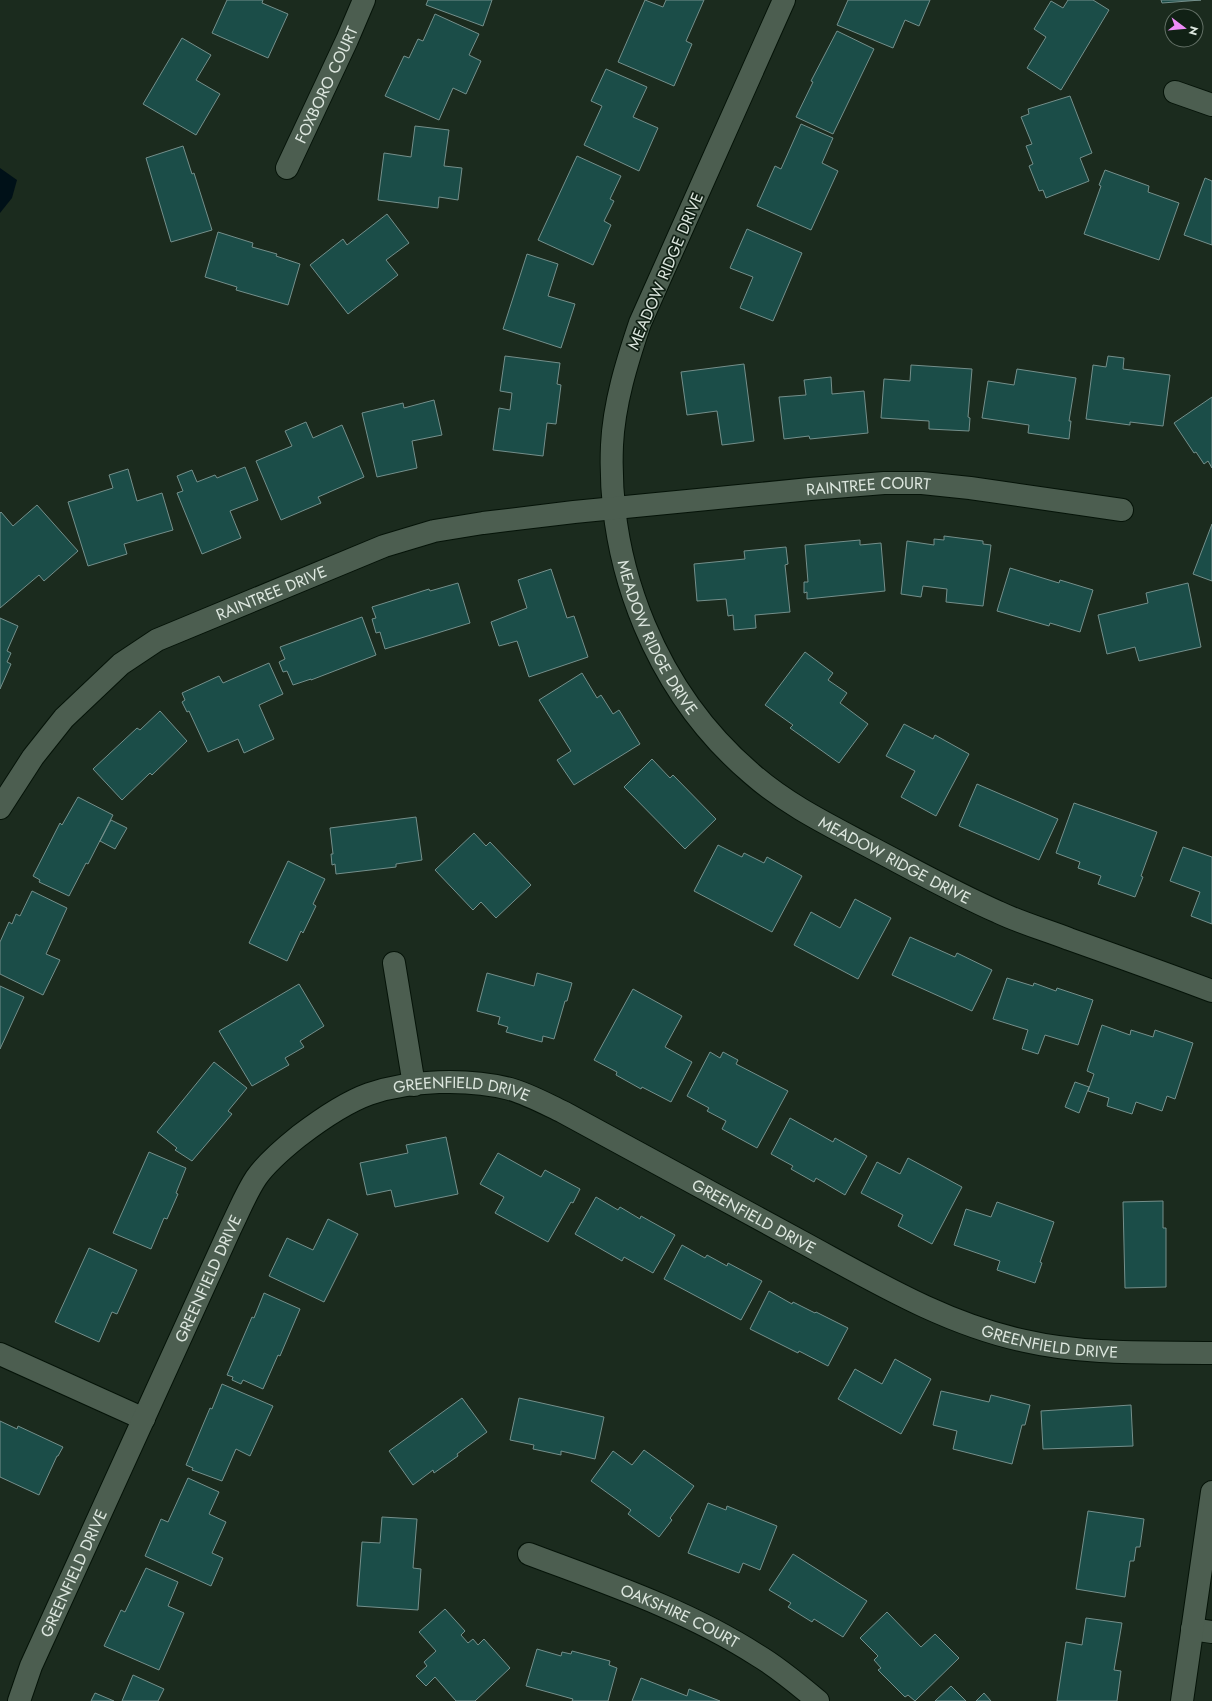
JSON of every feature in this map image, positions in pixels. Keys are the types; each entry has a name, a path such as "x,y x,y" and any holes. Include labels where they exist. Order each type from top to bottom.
{"street":[{"name":"FOXBORO COURT","path":"287,168 347,40 364,0"},
{"name":"MEADOW RIDGE DRIVE","path":"784,0 640,323 623,376 612,444 613,509 622,557 634,601 649,636 692,711 721,744 752,774 786,800 818,820 967,898 1001,914 1212,991"},
{"path":"1175,92 1212,105"},
{"name":"RAINTREE COURT","path":"613,509 810,489 884,483 922,483 970,488 1122,510"},
{"name":"RAINTREE DRIVE","path":"0,808 33,758 64,718 121,664 157,640 384,546 434,531 483,523 613,509"},
{"path":"394,963 414,1085"},
{"name":"GREENFIELD DRIVE","path":"19,1701 31,1666 231,1227 256,1178 281,1151 311,1127 335,1112 368,1095 393,1088 414,1085 476,1084 510,1089 539,1101 886,1288 944,1315 987,1331 1024,1341 1062,1348 1111,1352 1212,1354"},
{"path":"0,1354 144,1419"},
{"path":"1182,1701 1202,1631 1212,1492"},
{"name":"OAKSHIRE COURT","path":"529,1554 615,1586 661,1605 710,1628 757,1655 796,1682 818,1701"}],"shaded area":[{"path":"0,168 17,180 12,198 0,213"}],"building":[{"path":"227,0 263,0 262,3 288,14 268,58 212,33"},
{"path":"428,0 492,0 483,26 426,5"},
{"path":"645,0 663,7 666,0 704,0 686,41 692,44 674,86 618,62"},
{"path":"848,0 930,0 919,26 905,20 893,48 837,25"},
{"path":"1068,0 1093,0 1109,10 1061,90 1027,68 1046,37 1034,29 1051,1 1063,8"},
{"path":"1161,0 1201,0 1162,3"},
{"path":"435,14 479,34 469,55 481,61 466,94 453,88 439,120 385,96 404,56 409,58 418,39 423,41"},
{"path":"837,31 874,49 833,134 796,117 813,82 811,81"},
{"path":"182,38 211,55 196,80 220,94 196,135 143,104"},
{"path":"606,69 647,87 633,117 658,128 639,171 584,145 602,106 591,101"},
{"path":"1070,96 1092,153 1080,158 1089,181 1046,198 1043,190 1039,191 1029,166 1033,164 1026,146 1032,144 1021,117 1029,114 1028,109"},
{"path":"801,124 833,138 822,163 838,171 811,230 757,206 775,166 781,169"},
{"path":"415,126 449,130 444,166 462,168 458,200 439,197 438,208 378,200 384,153 411,157"},
{"path":"183,146 192,174 194,173 212,230 171,242 146,158"},
{"path":"577,156 621,176 610,199 614,201 604,221 611,225 593,265 538,240"},
{"path":"1105,170 1149,186 1148,192 1179,203 1159,260 1084,234"},
{"path":"1205,178 1212,181 1212,245 1184,235"},
{"path":"387,214 409,243 386,260 398,275 348,314 310,265 343,239 347,245"},
{"path":"747,229 802,253 773,321 740,308 753,277 730,268"},
{"path":"218,232 253,243 252,247 277,254 276,256 300,264 288,305 236,290 237,287 205,277"},
{"path":"527,254 558,264 548,296 575,304 561,348 503,329"},
{"path":"505,356 560,363 557,384 561,385 556,424 547,423 543,456 493,450 499,408 510,410 512,393 500,391"},
{"path":"1108,356 1124,358 1123,369 1170,375 1163,426 1130,422 1130,425 1086,419 1093,365 1106,367"},
{"path":"744,364 754,441 722,445 717,411 687,415 681,372"},
{"path":"911,365 972,369 968,417 970,418 969,431 929,429 929,421 881,418 884,379 910,381"},
{"path":"1017,369 1076,378 1069,421 1071,421 1069,439 1028,433 1029,425 982,418 988,381 1014,385"},
{"path":"831,377 832,394 864,391 868,433 810,439 809,436 784,439 779,397 806,395 804,380"},
{"path":"1212,397 1212,468 1208,461 1204,464 1196,452 1194,453 1174,423"},
{"path":"434,400 442,435 412,441 417,468 377,477 362,413 403,403 404,408"},
{"path":"306,422 313,438 342,425 364,477 318,497 321,503 281,520 256,461 292,446 285,431"},
{"path":"245,467 258,500 230,511 241,538 202,554 177,493 183,491 177,476 192,470 197,482 215,475 217,478"},
{"path":"128,469 137,501 162,493 173,530 124,544 127,554 88,566 68,502 113,488 109,475"},
{"path":"37,505 78,551 44,581 39,575 0,608 0,513 1,512 13,526"},
{"path":"1212,524 1212,581 1193,574"},
{"path":"944,536 983,541 983,544 991,545 983,606 946,602 947,589 923,586 921,597 901,594 907,541 934,545 934,539 944,540"},
{"path":"860,540 860,545 881,543 885,591 807,599 807,592 804,593 804,582 808,582 805,545"},
{"path":"786,547 788,564 785,565 790,612 755,615 756,628 734,630 733,615 728,616 726,599 697,601 694,564 745,559 744,551"},
{"path":"1010,568 1059,583 1060,580 1093,590 1080,632 1050,623 1049,626 997,611"},
{"path":"551,569 567,618 574,616 588,657 529,677 517,641 499,646 491,622 527,608 518,580"},
{"path":"458,583 470,623 385,649 380,632 376,633 372,619 376,618 372,607 429,589 430,591"},
{"path":"1188,583 1201,647 1139,661 1135,647 1107,654 1098,615 1148,603 1146,593"},
{"path":"362,617 376,655 311,680 293,685 287,671 283,672 279,662 285,659 280,647"},
{"path":"0,618 18,626 7,651 11,653 7,662 11,664 0,689"},
{"path":"805,652 833,673 828,680 847,693 840,703 868,724 839,763 790,728 793,725 765,705"},
{"path":"269,663 283,694 259,705 274,739 244,753 238,739 208,752 189,711 187,712 182,702 185,700 182,693 219,676 223,683"},
{"path":"582,673 597,698 601,695 613,714 619,710 640,744 574,785 557,760 571,751 539,700"},
{"path":"160,711 187,741 152,775 150,773 122,800 93,769 137,728 140,730"},
{"path":"904,724 933,739 935,735 969,754 936,816 901,797 915,771 886,756"},
{"path":"652,759 670,778 673,775 716,819 685,849 624,787"},
{"path":"977,784 1058,819 1039,860 959,826"},
{"path":"78,797 113,815 88,864 86,863 69,896 39,882 40,880 33,876 60,823 62,825"},
{"path":"1074,803 1157,832 1135,897 1098,884 1101,876 1078,868 1080,862 1056,853"},
{"path":"416,817 422,860 396,864 396,867 336,874 335,864 332,865 331,854 333,854 330,828"},
{"path":"111,820 127,828 115,849 100,841"},
{"path":"474,833 486,846 490,842 531,885 496,918 481,902 473,910 435,870"},
{"path":"718,845 742,857 744,853 764,863 767,857 802,876 772,932 694,891"},
{"path":"1183,847 1212,857 1212,924 1191,916 1200,892 1170,881"},
{"path":"288,861 325,879 313,904 316,906 303,933 301,931 287,961 249,943"},
{"path":"32,891 67,908 46,954 60,960 43,995 0,974 0,942 9,922 12,924 16,914 20,916"},
{"path":"855,899 891,918 858,979 794,945 811,912 840,928"},
{"path":"910,937 955,957 957,953 992,970 972,1011 892,975"},
{"path":"487,973 534,986 537,973 572,983 554,1039 543,1036 542,1042 506,1032 508,1027 498,1024 500,1017 477,1011"},
{"path":"1007,978 1033,986 1034,983 1056,991 1057,988 1093,1000 1078,1045 1045,1035 1038,1054 1022,1049 1028,1030 993,1019"},
{"path":"299,984 324,1026 300,1041 304,1047 285,1058 289,1065 252,1086 219,1031"},
{"path":"0,986 24,997 0,1049"},
{"path":"633,989 682,1016 665,1047 692,1062 671,1102 642,1087 641,1089 616,1075 617,1072 594,1060"},
{"path":"1102,1025 1130,1035 1131,1030 1153,1037 1155,1030 1193,1043 1175,1099 1167,1096 1162,1111 1136,1102 1132,1114 1107,1106 1109,1098 1088,1091 1094,1074 1087,1071"},
{"path":"710,1052 720,1058 723,1052 738,1060 736,1064 788,1091 757,1148 722,1129 726,1121 707,1111 709,1108 687,1096"},
{"path":"214,1062 247,1088 228,1111 232,1114 192,1161 175,1150 177,1148 157,1132"},
{"path":"1075,1082 1089,1087 1079,1113 1065,1107"},
{"path":"790,1118 833,1142 835,1138 867,1156 845,1195 816,1178 814,1182 791,1169 793,1166 771,1154"},
{"path":"446,1137 458,1194 395,1207 391,1190 367,1195 360,1163 408,1153 406,1145"},
{"path":"149,1152 186,1168 176,1193 178,1194 167,1219 164,1218 151,1249 113,1233"},
{"path":"498,1153 541,1177 545,1170 580,1189 573,1203 571,1202 548,1242 495,1213 504,1197 480,1184"},
{"path":"908,1158 962,1187 932,1244 898,1226 903,1215 861,1193 877,1162 900,1174"},
{"path":"596,1197 618,1210 620,1207 640,1219 641,1216 675,1235 653,1273 624,1257 622,1261 575,1234"},
{"path":"1163,1201 1163,1228 1166,1228 1166,1287 1125,1288 1123,1202"},
{"path":"997,1202 1054,1222 1040,1262 1042,1263 1035,1283 997,1270 1000,1261 954,1245 966,1209 991,1217"},
{"path":"328,1219 358,1234 324,1302 269,1276 287,1238 313,1250"},
{"path":"682,1245 705,1258 707,1255 727,1266 728,1263 762,1281 741,1320 664,1279"},
{"path":"89,1248 137,1270 117,1314 112,1312 99,1342 55,1322"},
{"path":"769,1291 792,1304 793,1302 848,1328 828,1366 750,1329"},
{"path":"264,1293 300,1309 280,1356 278,1355 263,1389 243,1380 241,1384 232,1380 233,1377 227,1375"},
{"path":"895,1359 931,1379 901,1434 838,1399 855,1369 882,1384"},
{"path":"222,1384 273,1406 250,1456 236,1449 222,1481 192,1470 193,1468 186,1465 210,1408 212,1409"},
{"path":"941,1391 989,1402 991,1395 1030,1405 1025,1425 1022,1425 1012,1464 953,1449 957,1431 933,1425"},
{"path":"462,1398 487,1432 457,1454 458,1456 434,1473 433,1470 413,1485 389,1451"},
{"path":"519,1398 604,1417 595,1459 561,1451 561,1455 533,1449 534,1445 510,1440"},
{"path":"1131,1405 1133,1446 1043,1449 1041,1411"},
{"path":"0,1421 17,1429 18,1426 63,1447 57,1456 39,1495 0,1477"},
{"path":"644,1450 694,1486 670,1518 672,1520 659,1537 628,1514 631,1510 591,1481 613,1451 632,1465"},
{"path":"188,1478 219,1492 209,1514 226,1522 212,1553 223,1558 211,1586 145,1556 161,1519 168,1522"},
{"path":"708,1503 726,1510 727,1506 777,1526 760,1570 743,1563 739,1573 688,1553"},
{"path":"1088,1511 1144,1519 1140,1547 1136,1547 1134,1561 1130,1561 1125,1597 1076,1589"},
{"path":"382,1517 417,1519 413,1568 421,1569 418,1610 357,1606 362,1542 380,1543"},
{"path":"793,1554 867,1601 843,1637 814,1619 812,1622 788,1607 791,1603 769,1590"},
{"path":"146,1568 178,1582 168,1606 184,1613 159,1670 104,1646 121,1610 125,1612"},
{"path":"445,1609 465,1631 461,1635 468,1643 473,1639 478,1645 484,1639 510,1668 475,1701 456,1701 435,1677 426,1686 416,1676 427,1666 424,1662 436,1651 419,1632"},
{"path":"887,1612 921,1647 935,1634 959,1658 915,1701 908,1695 905,1697 878,1670 881,1668 874,1660 878,1656 860,1638"},
{"path":"1086,1618 1122,1623 1114,1670 1121,1671 1117,1701 1057,1701 1066,1642 1082,1645"},
{"path":"537,1649 561,1656 562,1652 571,1654 572,1651 610,1661 609,1665 617,1668 608,1701 572,1701 573,1699 526,1686"},
{"path":"133,1675 164,1689 158,1701 122,1701"},
{"path":"641,1678 687,1696 689,1689 720,1701 632,1701"},
{"path":"951,1686 966,1701 935,1701"},
{"path":"95,1693 114,1701 91,1701"},
{"path":"984,1693 991,1701 976,1701"}]}
